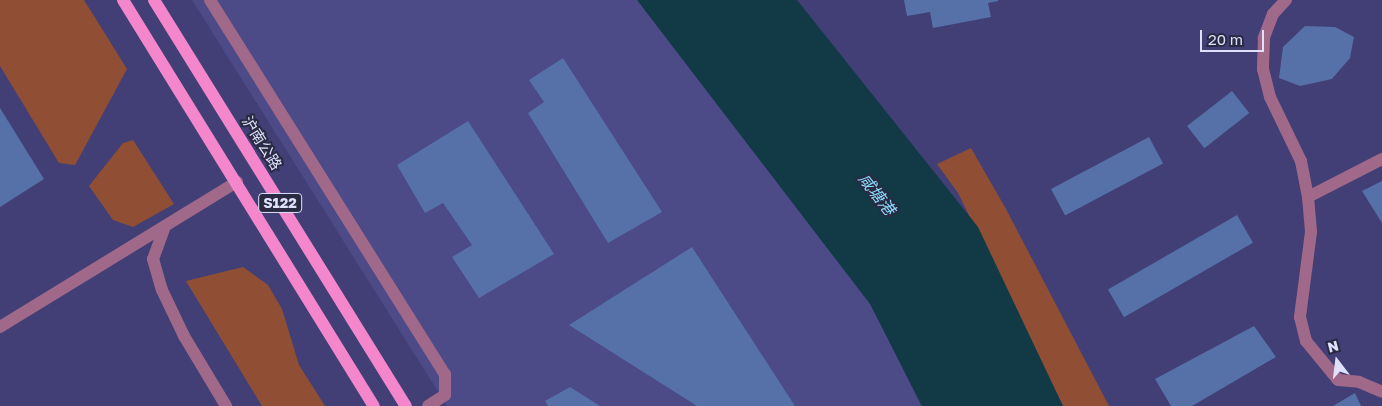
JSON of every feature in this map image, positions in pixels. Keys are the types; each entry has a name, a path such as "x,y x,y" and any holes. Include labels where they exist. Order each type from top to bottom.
{"main road":[{"name":"S122","path":"124,0 374,406"},
{"name":"沪南公路","path":"154,0 406,406"}],"lane":[{"path":"210,0 445,374 445,395 428,406"},
{"path":"1286,0 1273,14 1264,38 1263,69 1270,98 1301,161 1308,197 1311,232 1300,317 1306,341 1338,380 1359,382 1382,392"},
{"path":"1308,197 1382,159"},
{"path":"0,327 164,229 237,182"},
{"path":"164,229 154,259 162,290 184,336 226,406"}],"shaded area":[{"path":"0,0 84,0 127,69 75,165 59,163 0,66"},
{"path":"192,0 639,0 870,302 921,406 447,406"},
{"path":"133,140 174,204 133,227 113,220 89,186 123,143"},
{"path":"971,148 1006,209 1109,406 1063,406 958,193 937,164"},
{"path":"243,267 268,285 282,309 299,365 325,406 262,406 186,281"}],"water":[{"name":"咸塘港","path":"637,0 797,0 978,227 1063,406 922,406 870,304"}],"building":[{"path":"904,0 998,1 988,3 991,17 933,28 930,12 907,16"},
{"path":"1305,26 1335,27 1354,37 1350,58 1332,79 1300,86 1279,78 1283,47"},
{"path":"563,58 662,212 608,243 528,113 544,102 529,80"},
{"path":"1232,91 1249,113 1204,148 1187,126"},
{"path":"0,108 44,179 0,207"},
{"path":"468,121 554,254 479,298 452,257 472,245 443,203 425,213 397,165"},
{"path":"1149,137 1163,163 1065,216 1051,189"},
{"path":"1382,181 1382,223 1362,191"},
{"path":"1237,215 1253,243 1124,317 1108,290"},
{"path":"692,247 795,406 697,406 569,325"},
{"path":"1254,326 1276,357 1192,406 1171,406 1155,379"},
{"path":"570,387 600,406 548,406 545,401"},
{"path":"1355,393 1361,406 1333,406"}]}
